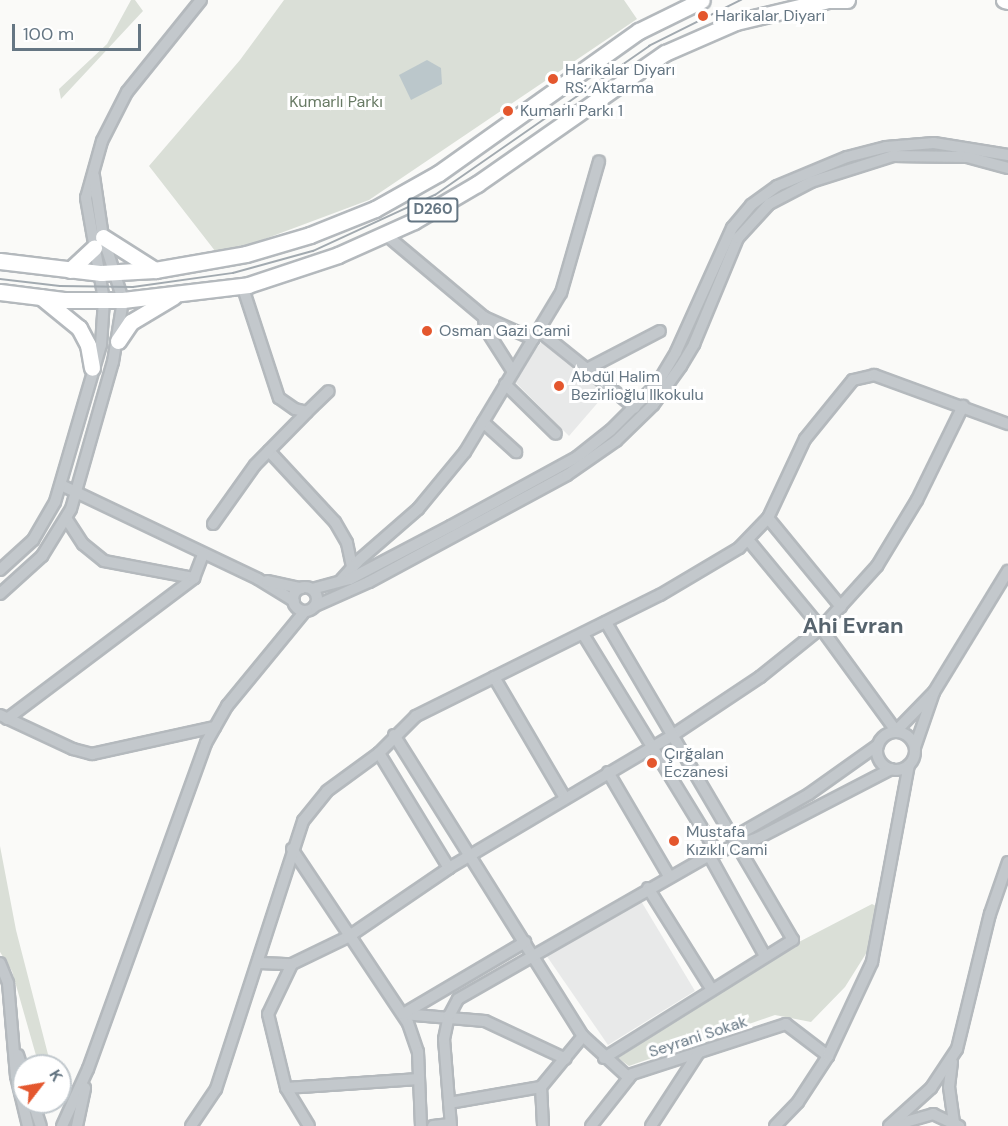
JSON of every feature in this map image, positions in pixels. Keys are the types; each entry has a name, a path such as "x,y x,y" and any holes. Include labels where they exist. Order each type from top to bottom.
{"highway":[{"name":"D260","path":"0,261 106,273 155,270 246,255 375,209 438,173 639,31 702,0"},
{"path":"824,1 847,0"},
{"name":"D260","path":"0,292 42,297 123,300 242,285 338,255 385,234 477,184 665,53 736,22 824,1"},
{"path":"70,270 99,242 155,270"},
{"path":"118,341 131,322 180,293"},
{"path":"42,297 79,328 88,345 92,368"}],"street":[{"path":"0,570 33,540 49,515 61,485 103,333 106,273 99,242 94,174 102,141 119,105 201,0"},
{"path":"258,579 306,588 339,583 577,457 654,395 693,320 732,228 751,205 777,186 847,156 886,147 934,143 1008,155"},
{"path":"61,485 77,495 258,579 310,608 369,582 579,468 616,441 694,344 738,238 769,204 811,182 893,156 967,157 1008,168"},
{"path":"339,583 352,567 431,496 483,422 561,293 600,161"},
{"path":"385,234 484,317 535,335 587,369 635,408"},
{"path":"0,594 35,564 66,518 77,495 118,341 123,300 106,273"},
{"path":"242,285 276,393 289,407 307,412"},
{"path":"484,317 484,328 513,372"},
{"path":"587,369 660,332"},
{"path":"191,1126 212,1097 259,963 292,849 315,803 379,753 394,735 416,716 684,582 749,541 768,518 805,439 853,380 874,375 1008,424"},
{"path":"505,384 556,434"},
{"path":"213,524 269,451 329,391"},
{"path":"259,963 292,964 348,937 468,856 735,696 821,628 867,580 900,530 963,406"},
{"path":"483,422 516,452"},
{"path":"269,451 335,522 346,543 352,567"},
{"path":"66,518 83,544 104,561 194,578"},
{"path":"768,518 841,607"},
{"path":"749,541 821,628 896,731 908,736 915,747"},
{"path":"203,554 194,578 4,717 73,749 92,754 215,727"},
{"path":"775,1126 798,1102 828,1056 872,962 909,765 934,692 1008,571"},
{"path":"62,1126 88,1069 192,777 215,727 253,672 317,599 306,588"},
{"path":"294,601 306,588"},
{"path":"604,1058 793,940 738,842 606,622"},
{"path":"583,634 652,747 712,853 765,956"},
{"path":"494,677 565,798"},
{"path":"738,842 741,833 810,794 878,745 885,735 896,731 934,692"},
{"path":"394,735 468,856 534,954 583,1036 604,1058 629,1078 591,1126"},
{"path":"878,745 880,762 891,769"},
{"path":"379,753 449,868"},
{"path":"433,1126 450,1125 444,1039 447,1020 458,999 712,853 738,842 758,838 891,769 909,765"},
{"path":"608,772 669,876"},
{"path":"292,849 348,937 403,1014 416,1042 421,1126"},
{"path":"957,1124 949,1087 953,1059 1008,862"},
{"path":"648,888 712,990"},
{"path":"403,1014 525,942"},
{"path":"0,963 8,983 16,1076 28,1126"},
{"path":"292,964 268,1014 286,1088 309,1126"},
{"path":"403,1014 447,1020 485,1021 566,1059"},
{"name":"Seyrani Sokak","path":"629,1078 699,1052 786,1024 828,1056"},
{"path":"449,1103 541,1087 583,1036"},
{"path":"14,1040 18,1054"},
{"path":"658,1124 699,1052"},
{"path":"890,1126 921,1099 953,1059"},
{"path":"77,1126 88,1069"},
{"path":"286,1088 419,1079"},
{"path":"541,1087 543,1126"},
{"path":"890,1126 933,1114 957,1124"}],"shaded area":[{"path":"427,60 441,68 442,84 411,100 399,75"},
{"name":"Abdül Halim Bezirlioğlu Ilkokulu","path":"543,340 607,392 569,436 512,379"},
{"path":"641,901 695,991 608,1045 546,955"}],"green space":[{"path":"131,0 135,0 143,11 61,99 59,89 107,44"},
{"name":"Kumarlı Parkı","path":"284,0 624,0 637,19 369,200 219,256 149,166 240,60"},
{"path":"0,846 16,930 48,1054 36,1054 12,971 0,952"},
{"path":"872,904 876,906 867,952 845,987 811,1022 775,1015 629,1066 618,1058 795,944"}],"tram line":[{"path":"0,279 60,286 133,287 233,273 313,251 435,195 649,46 741,0"}],"place":[{"name":"Harikalar Diyarı","path":"703,16"},
{"name":"Harikalar Diyarı RS: Aktarma","path":"553,79"},
{"name":"Kumarlı Parkı 1","path":"508,111"},
{"name":"Osman Gazi Cami","path":"427,331"},
{"name":"Abdül Halim Bezirlioğlu Ilkokulu","path":"559,386"},
{"name":"Çırğalan Eczanesi","path":"652,763"},
{"name":"Mustafa Kızıklı Cami","path":"674,841"}],"district":[{"name":"Ahi Evran","path":"853,626"}]}
